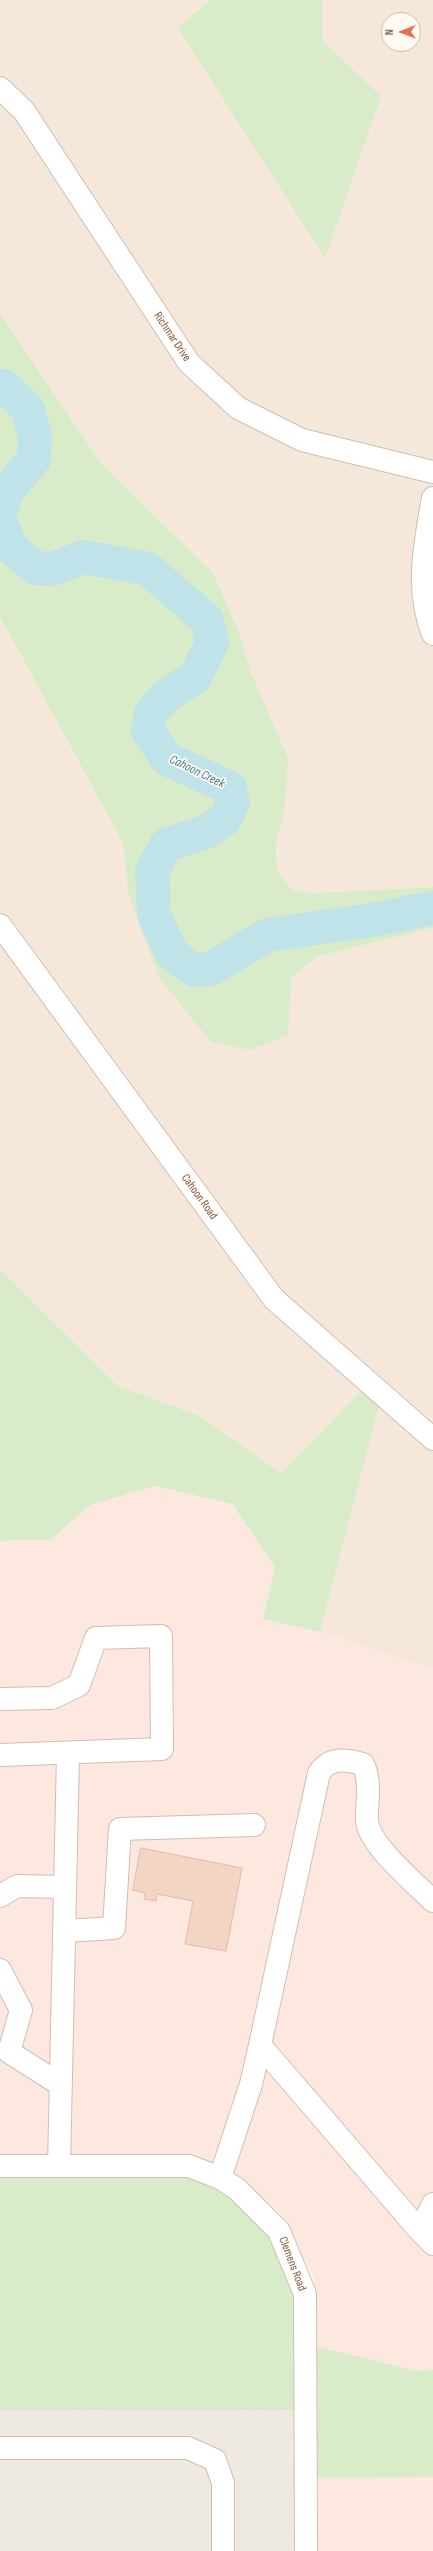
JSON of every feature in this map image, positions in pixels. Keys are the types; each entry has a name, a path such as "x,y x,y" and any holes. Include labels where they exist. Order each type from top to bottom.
{"street":[{"name":"Richmar Drive","path":"0,88 24,112 189,363 238,408 302,440 433,472"},
{"path":"433,498 423,556 426,617 433,634"},
{"name":"Cahoon Road","path":"0,925 274,1299 433,1439"},
{"path":"0,1699 52,1698 79,1685 96,1638 161,1636 162,1749 68,1754 0,1755"},
{"path":"59,2166 68,1754"},
{"path":"220,2178 251,2084 319,1773 325,1765 334,1760 349,1760 363,1764 368,1775 367,1822 372,1834 381,1848 433,1901"},
{"path":"64,1931 114,1928 120,1829 254,1825"},
{"path":"0,1896 17,1886 65,1887"},
{"path":"0,1970 21,2010 9,2052 61,2085"},
{"path":"260,2045 427,2238"},
{"name":"Clemens Road","path":"0,2166 189,2166 220,2178 237,2189 279,2231 305,2294 306,2551"},
{"path":"427,2238 433,2204"},
{"path":"0,2448 188,2448 215,2460 223,2483 223,2551"}],"shaded area":[{"path":"0,0 433,0 433,887 312,893 292,890 277,871 276,844 284,813 252,675 238,630 214,574 101,463 0,313"},
{"path":"0,617 123,843 128,892 291,978 317,957 433,928 433,1669 320,1632 379,1406 362,1390 281,1473 200,1416 117,1385 0,1269"},
{"path":"155,1486 232,1504 275,1567 263,1619 320,1632 433,1669 433,2551 314,2551 314,2279 282,2214 229,2172 0,2159 0,1541 51,1540 90,1505"},
{"path":"314,2410 314,2551 0,2551 0,2411"}],"green space":[{"path":"210,0 322,0 322,41 381,96 325,258 178,28"},
{"path":"0,313 101,463 214,574 238,630 252,675 288,758 284,813 276,844 277,871 292,890 312,893 433,887 433,928 317,957 291,978 288,1035 250,1050 211,1042 158,976 128,892 123,843 0,617"},
{"path":"0,1269 117,1385 200,1416 281,1473 362,1390 379,1406 320,1632 263,1619 275,1567 232,1504 155,1486 90,1505 51,1540 0,1541"},
{"path":"0,2176 186,2176 226,2191 272,2236 296,2298 297,2410 0,2411"},
{"path":"314,2346 416,2371 433,2370 433,2477 315,2478"}],"building":[{"path":"141,1848 242,1868 226,1951 185,1944 193,1901 157,1894 156,1901 144,1899 145,1893 133,1890"}],"waterway":[{"name":"Cahoon Creek","path":"0,386 4,386 28,409 35,437 34,459 8,490 0,512"},
{"name":"Cahoon Creek","path":"0,520 11,547 35,568 52,569 84,557 148,569 207,620 212,643 195,677 166,696 151,713 148,731 167,759 230,788 233,802 225,819 206,832 166,845 152,871 154,915 172,954 194,970 210,969 268,935 366,921 433,908"}]}
